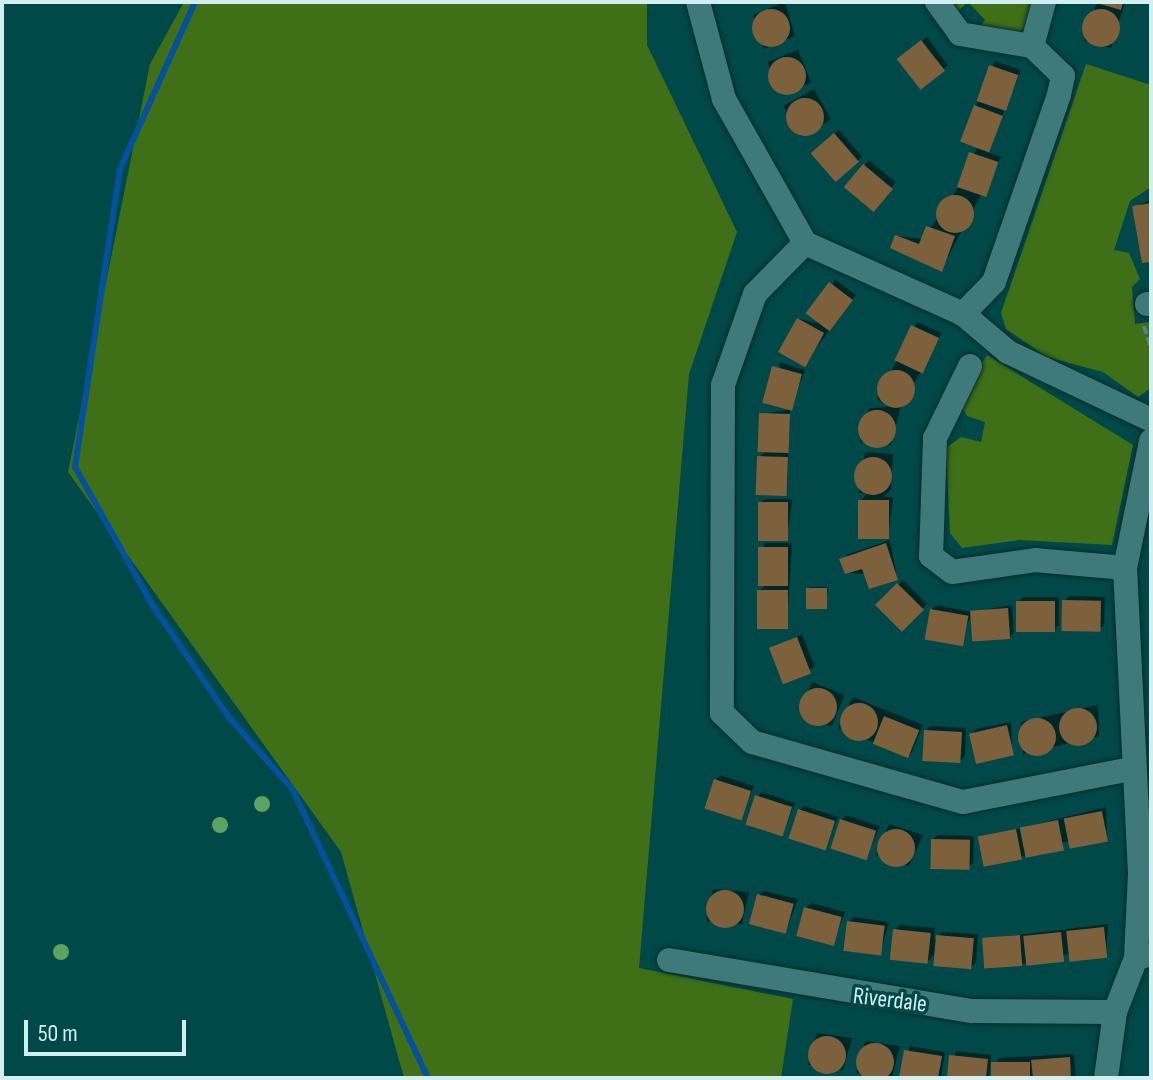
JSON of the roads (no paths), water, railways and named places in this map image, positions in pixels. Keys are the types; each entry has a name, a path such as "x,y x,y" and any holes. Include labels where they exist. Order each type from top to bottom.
{"street":[{"path":"698,2 724,99 805,243 963,314 1008,352 1151,420"},
{"path":"937,2 960,34 1032,46 1063,76 994,282 963,314"},
{"path":"1032,46 1044,2"},
{"path":"805,243 755,294 723,385 722,713 752,742 963,802 1131,769"},
{"path":"970,366 935,438 931,556 952,572 1035,560 1125,568"},
{"path":"1106,1078 1115,1012 1144,956 1131,769 1140,728 1125,568 1151,441"},
{"name":"Riverdale","path":"669,960 972,1011 1115,1012"}],"waterway":[{"path":"195,2 120,169 75,467 153,606 228,716 293,790 428,1078"}]}
